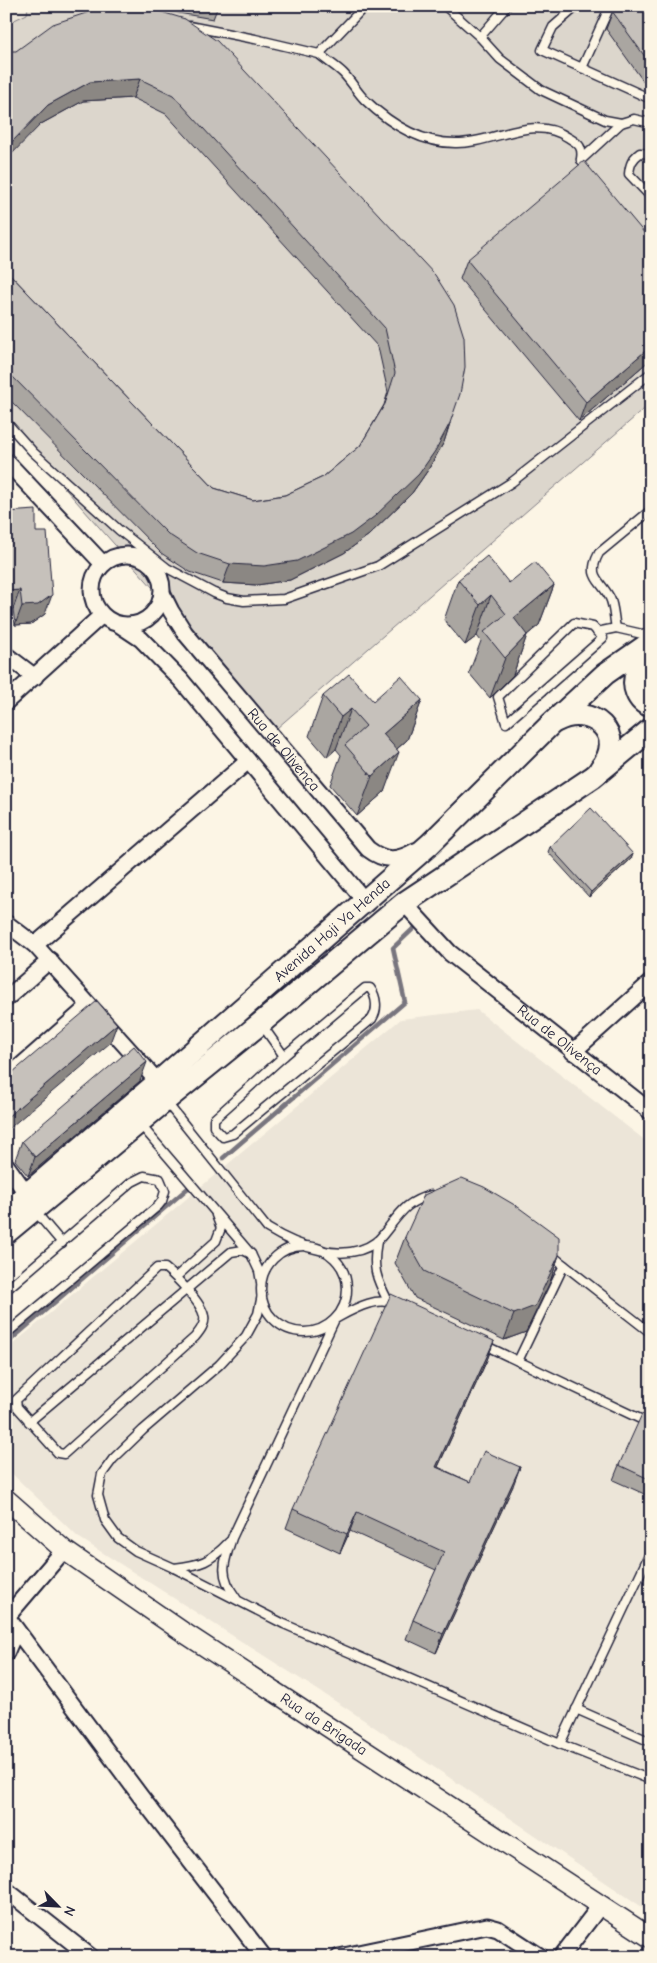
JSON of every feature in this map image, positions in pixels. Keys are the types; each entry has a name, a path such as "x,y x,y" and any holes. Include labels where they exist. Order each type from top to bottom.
{"main road":[{"name":"Avenida Hoji Ya Henda","path":"6,1233 31,1202 161,1091 364,901 430,844 552,723 605,674 651,642"},
{"path":"651,657 637,673 634,682 639,698 651,706"},
{"path":"552,723 566,715 581,714 597,720 606,730 611,739 611,751 607,761 593,777"},
{"path":"593,777 651,729"},
{"name":"Avenida Hoji Ya Henda","path":"6,1212 31,1202 138,1122 161,1091 261,1023 404,903 593,777"}],"street":[{"path":"6,462 103,564"},
{"path":"120,624 140,623 147,619 157,609 162,592 158,572 151,564 137,556 119,555 103,564 92,584 92,596 96,606 102,615 120,624 141,639 162,658 364,901"},
{"name":"Rua de Olivença","path":"162,592 185,633 368,849 377,856 386,859 397,859 430,844"},
{"path":"6,702 102,615"},
{"path":"6,655 35,677"},
{"path":"36,945 248,761"},
{"name":"Rua de Olivença","path":"404,903 450,952 573,1052 651,1112"},
{"path":"6,923 36,945 50,960 161,1091"},
{"path":"6,1000 50,960"},
{"path":"573,1052 651,982"},
{"path":"6,1079 89,1006"},
{"path":"6,1165 31,1202"},
{"name":"Rua da Brigada","path":"6,1499 64,1550 183,1632 651,1938"},
{"path":"64,1550 7,1617 264,1957"},
{"path":"6,1653 16,1630"},
{"path":"6,1890 91,1957"},
{"path":"561,1957 600,1906"},
{"path":"339,1957 487,1926 498,1928 541,1957"}],"lane":[{"path":"319,54 365,6"},
{"path":"445,6 480,37 500,60 541,90 605,120 621,123"},
{"path":"480,37 507,6"},
{"path":"577,6 553,27 542,50 651,99"},
{"path":"582,68 610,6"},
{"path":"181,25 255,39 319,54 344,74 363,99 392,124 431,140 456,144 472,142 520,129 543,128 566,136 579,144 582,150 581,158 584,169"},
{"path":"581,158 621,123 634,119 651,123"},
{"path":"651,154 640,153 633,158 629,174 651,197"},
{"path":"6,422 34,452 119,530 167,568 227,598 244,602 284,599 378,566 512,482 651,373"},
{"path":"616,628 610,599 594,577 595,560 599,553 651,510"},
{"path":"574,623 593,627 597,632 603,638 506,724 498,697 574,623"},
{"path":"597,632 616,628 651,636"},
{"path":"365,988 370,988 373,992 376,1013 372,1019 233,1134 223,1137 214,1127 214,1119 284,1056 365,988"},
{"path":"261,1023 284,1056"},
{"path":"161,1091 267,1228 284,1238 337,1254 358,1252 377,1242 414,1200 442,1192"},
{"path":"138,1122 215,1210 250,1254 259,1271 262,1295 258,1314 246,1336 219,1365 143,1430 113,1459 102,1474 98,1495 105,1520 118,1538 136,1551 174,1568 284,1624 560,1744 651,1780"},
{"path":"6,1290 132,1182 144,1176 160,1179 165,1191 162,1201 158,1206 6,1334"},
{"path":"31,1202 62,1243"},
{"path":"176,1277 216,1241 221,1228 215,1210"},
{"path":"377,1242 373,1260 376,1279 388,1301"},
{"path":"237,1600 228,1587 223,1574 225,1558 232,1538 336,1319 344,1307 347,1292 345,1276 341,1266 330,1254 312,1247 296,1247 284,1251 272,1261 266,1270 262,1284"},
{"path":"542,1249 651,1333"},
{"path":"29,1422 187,1291 231,1252 243,1250 250,1254"},
{"path":"518,1361 564,1265"},
{"path":"157,1268 165,1268 176,1277 200,1307 205,1317 195,1337 64,1454 58,1453 17,1407 16,1400 157,1268"},
{"path":"262,1295 266,1309 273,1319 285,1328 299,1332 316,1331 324,1328 360,1306 388,1301 406,1309"},
{"path":"475,1341 651,1424"},
{"path":"174,1568 197,1566 215,1556 232,1538"},
{"path":"560,1744 651,1551"},
{"path":"576,1709 651,1742"}],"shaded area":[{"path":"6,6 28,6 27,14 6,25"},
{"path":"28,6 651,6 651,403 277,728 6,422 6,24 27,14"},
{"path":"477,1010 651,1145 651,1913 346,1708 78,1537 6,1468 6,1350 401,1019"}],"building":[{"path":"651,6 651,65 612,11 614,8"},
{"path":"127,7 148,8 185,19 217,41 435,275 454,305 464,337 465,367 460,394 450,423 435,451 419,474 375,516 351,534 297,561 264,566 230,564 197,553 168,534 6,370 6,270 214,488 253,500 285,495 323,477 360,446 385,404 395,373 385,328 173,95 140,79 90,82 48,105 6,149 6,54 9,51 16,51 53,24 95,10"},
{"path":"584,161 651,241 651,346 586,402 467,260"},
{"path":"36,510 36,532 47,532 52,595 38,605 22,606 20,590 6,591 6,512"},
{"path":"487,556 509,583 535,562 554,585 514,618 527,635 505,658 484,632 506,614 491,595 480,605 458,580"},
{"path":"349,674 373,701 401,676 422,700 383,734 399,752 372,776 345,745 366,726 351,709 341,717 323,696"},
{"path":"591,808 633,854 591,892 550,847"},
{"path":"97,1001 117,1024 6,1118 6,1078"},
{"path":"134,1046 147,1062 35,1157 22,1141"},
{"path":"462,1178 484,1187 518,1207 559,1237 559,1255 535,1306 514,1314 424,1271 405,1237 424,1195"},
{"path":"391,1294 494,1341 436,1467 470,1482 484,1451 520,1467 443,1634 413,1620 444,1552 357,1512 347,1534 293,1509"},
{"path":"642,1414 651,1418 651,1480 619,1465"}],"waterway":[{"path":"223,1158 405,1002 393,948 413,929"},
{"path":"6,1344 188,1188"}]}
